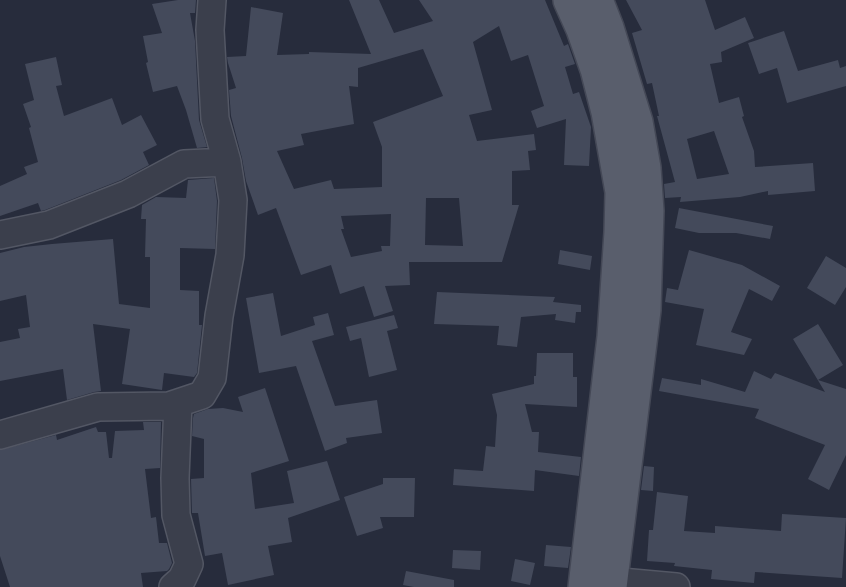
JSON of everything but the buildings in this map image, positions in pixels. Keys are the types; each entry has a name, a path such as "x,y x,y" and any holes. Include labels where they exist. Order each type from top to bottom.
{"main road":[{"path":"570,0 597,69 610,122 622,192 602,585"},
{"path":"596,0 636,122 644,168 647,211 644,310 602,585"}],"street":[{"path":"0,435 98,407 169,406 202,395 212,378 219,316 230,255 233,200 227,162 215,118 210,30 212,0"},
{"path":"0,235 49,225 128,194 184,164 227,162"},
{"path":"173,587 182,579 189,564 176,515 178,403"},
{"path":"602,585 676,587"}]}
